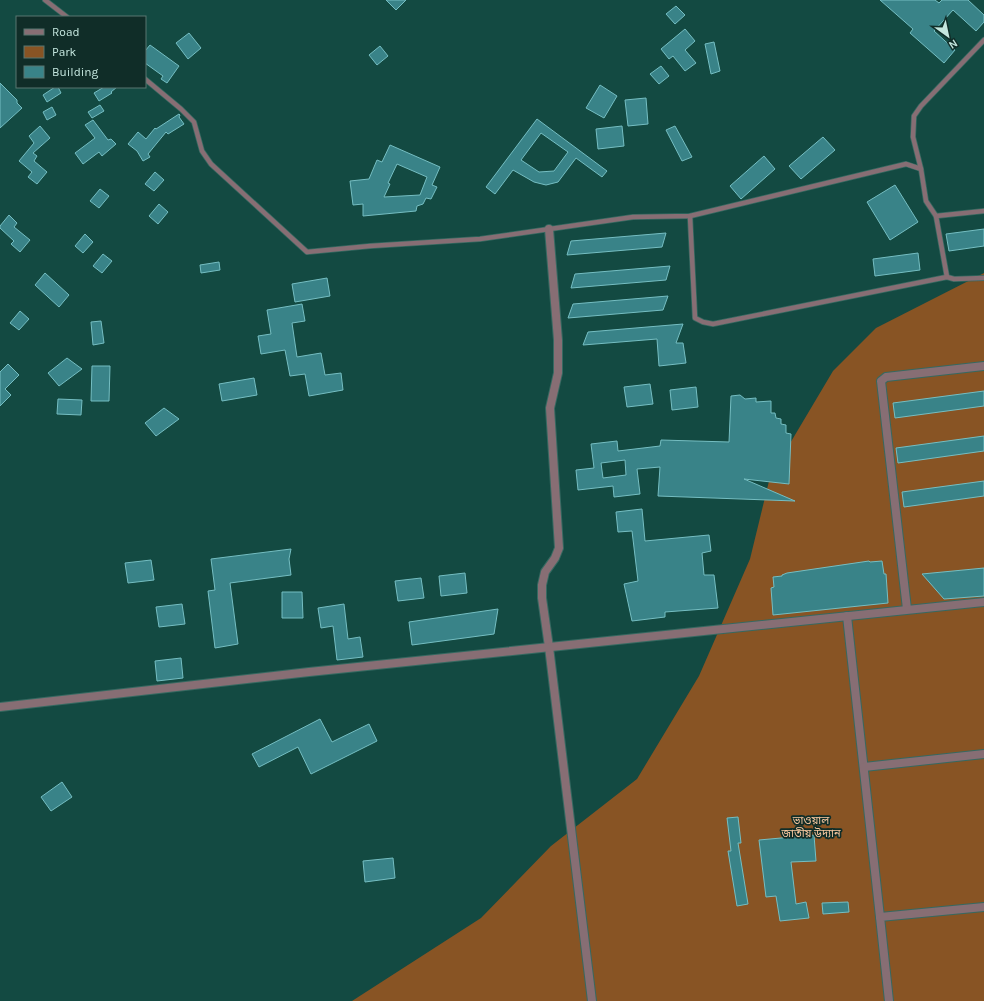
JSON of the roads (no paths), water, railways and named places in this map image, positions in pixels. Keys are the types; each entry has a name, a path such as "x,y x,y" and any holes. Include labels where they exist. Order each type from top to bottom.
{"street":[{"path":"549,229 558,340 558,373 550,408 559,548 555,558 545,572 542,585 542,598 592,1001"},
{"path":"907,609 881,381 886,377 984,366"},
{"path":"0,707 309,672 984,602"},
{"path":"847,616 889,1001"},
{"path":"864,767 984,754"},
{"path":"880,917 984,907"}],"lane":[{"path":"45,0 66,16"},
{"path":"947,277 936,216 926,201 914,137 914,116 921,106 984,40"},
{"path":"146,81 181,109 194,122 202,152 211,164 307,252 370,246 480,239 634,216 690,216 906,164 921,169"},
{"path":"936,216 984,212"},
{"path":"690,216 695,318 703,322 713,324 947,277 954,279 984,278"}],"park label":[{"name":"ভাওয়াল জাতীয় উদ্যান","path":"811,826"}]}
